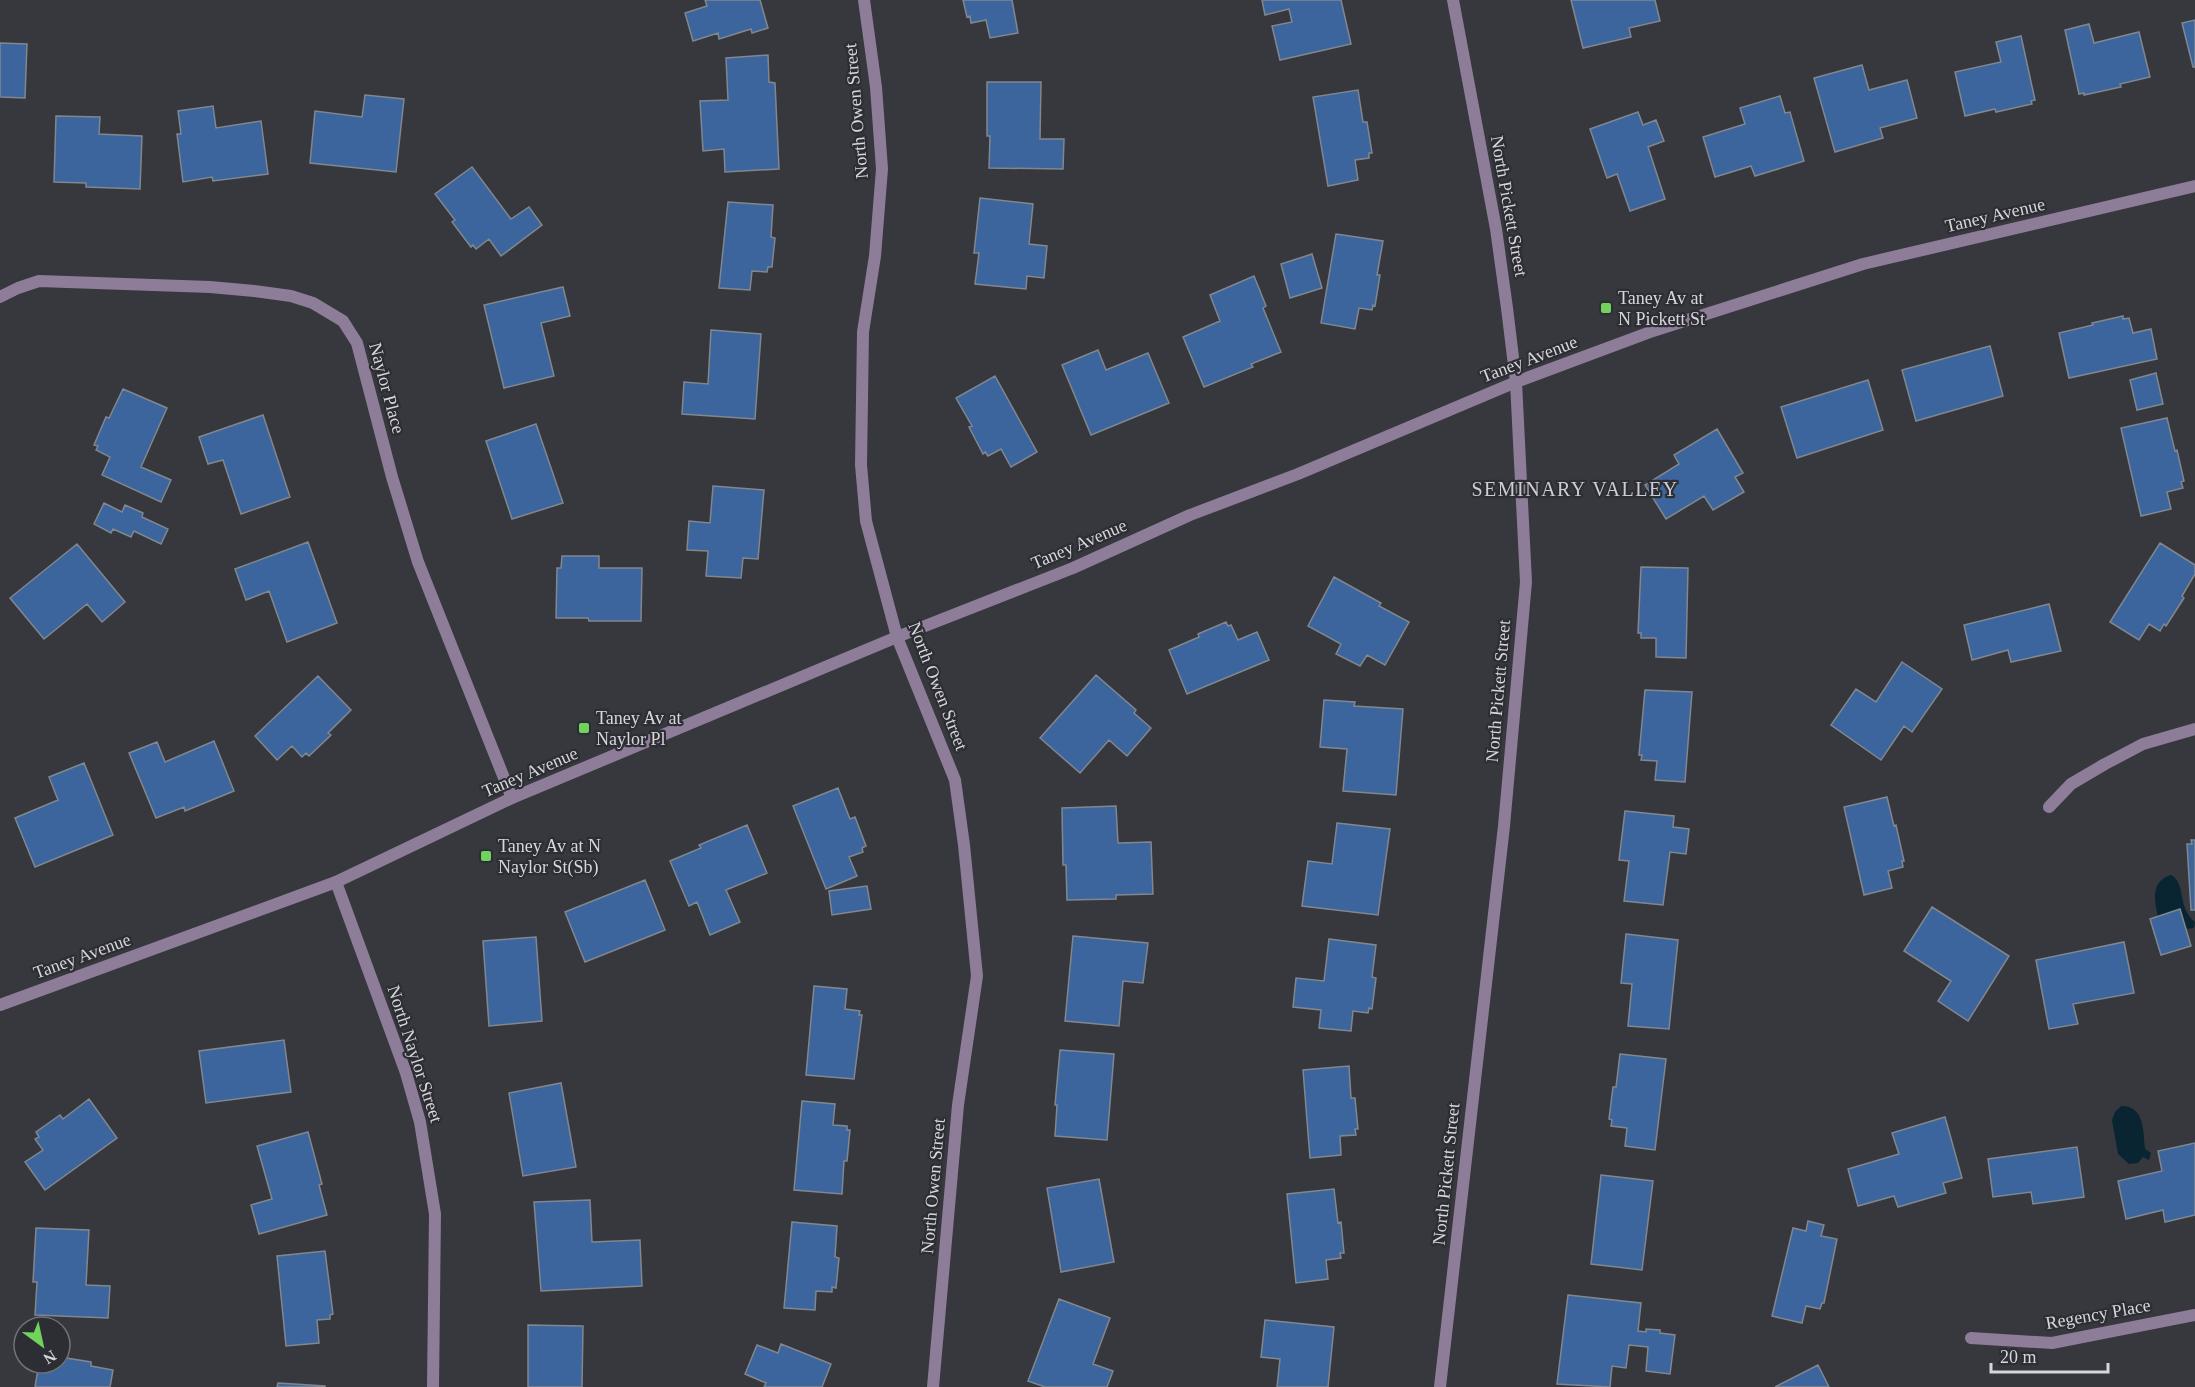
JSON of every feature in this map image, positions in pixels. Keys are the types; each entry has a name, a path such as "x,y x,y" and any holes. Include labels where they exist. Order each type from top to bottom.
{"street":[{"name":"North Owen Street","path":"864,0 876,87 882,169 875,256 864,332 861,465 866,521 897,637 955,780 977,976 958,1105 933,1387"},
{"name":"North Pickett Street","path":"1440,1387 1504,826 1526,582 1516,382 1496,229 1453,0"},
{"name":"Taney Avenue","path":"0,1005 336,882 512,798 897,637 1073,568 1190,515 1298,474 1516,382 1653,331 1863,264 2195,186"},
{"name":"Naylor Place","path":"0,297 39,281 210,287 291,296 313,303 343,321 357,343 392,477 418,562 512,798"},
{"path":"2049,807 2071,784 2114,759 2143,744 2195,729"},
{"name":"North Naylor Street","path":"336,882 406,1073 420,1122 435,1214 433,1387"},
{"name":"Regency Place","path":"1971,1338 2052,1343 2195,1315"}],"water":[{"path":"2171,875 2179,884 2185,909 2195,922 2194,928 2169,931 2160,925 2155,903 2156,889 2163,878"},
{"path":"2121,1106 2135,1110 2139,1115 2143,1127 2145,1149 2151,1153 2149,1160 2143,1157 2138,1163 2129,1164 2118,1154 2112,1120 2115,1112"}],"building":[{"path":"705,0 760,0 768,28 752,33 751,29 719,39 718,33 693,41 685,13 707,6"},
{"path":"963,0 1012,0 1018,33 990,38 986,20 971,23 970,16 967,17"},
{"path":"1262,0 1341,0 1351,44 1280,60 1272,26 1292,22 1289,9 1265,15"},
{"path":"1571,0 1655,0 1660,21 1629,28 1631,37 1583,48"},
{"path":"2195,20 2195,67 2193,67 2182,23"},
{"path":"2089,24 2094,43 2139,32 2150,77 2120,84 2121,87 2084,95 2084,93 2079,94 2065,30"},
{"path":"2021,36 2035,100 2031,101 2032,104 1965,116 1955,72 2001,62 1996,42"},
{"path":"0,43 27,44 25,98 0,97"},
{"path":"768,55 769,82 775,83 779,169 725,172 724,149 703,151 700,101 728,100 726,58"},
{"path":"1862,65 1869,90 1907,80 1917,118 1880,128 1883,138 1835,152 1814,78"},
{"path":"987,82 1041,82 1040,139 1064,139 1063,169 989,168"},
{"path":"1358,90 1363,122 1367,122 1372,153 1369,153 1369,158 1355,160 1358,180 1328,186 1313,97"},
{"path":"365,95 404,99 396,172 310,163 315,111 362,117"},
{"path":"1780,96 1785,113 1790,112 1804,161 1755,176 1751,166 1715,177 1703,137 1745,124 1740,108"},
{"path":"213,106 216,128 261,121 268,174 213,181 212,177 183,182 177,134 181,134 178,111"},
{"path":"1638,112 1643,125 1656,120 1664,141 1648,147 1665,199 1630,211 1617,174 1607,178 1590,129"},
{"path":"56,116 100,117 99,134 142,136 140,189 86,187 86,183 54,182"},
{"path":"472,167 511,219 529,207 542,225 501,256 489,239 476,249 473,245 471,247 452,222 455,220 435,194"},
{"path":"980,198 1033,204 1029,244 1047,246 1044,278 1027,276 1026,289 975,284 979,253 974,253"},
{"path":"728,202 773,205 771,237 775,238 772,267 768,267 767,272 752,271 750,290 719,288"},
{"path":"1336,234 1383,241 1377,275 1380,275 1375,306 1373,305 1372,310 1359,308 1355,329 1321,323"},
{"path":"1312,254 1322,288 1290,298 1281,264"},
{"path":"1254,276 1266,306 1263,308 1281,352 1251,364 1253,367 1204,387 1183,337 1220,321 1210,295"},
{"path":"563,287 570,316 541,323 554,376 504,388 484,305"},
{"path":"2123,316 2123,319 2129,318 2133,333 2151,329 2157,359 2069,378 2059,333"},
{"path":"711,330 761,334 755,419 682,414 684,382 708,384"},
{"path":"1990,346 2003,396 1916,421 1902,370"},
{"path":"1098,350 1106,370 1148,353 1169,403 1091,435 1062,365"},
{"path":"2156,373 2163,404 2137,410 2130,380"},
{"path":"995,376 1037,452 1011,467 1001,449 988,456 985,452 983,454 969,427 972,426 956,398"},
{"path":"1868,380 1883,430 1797,458 1781,407"},
{"path":"123,389 167,408 141,467 171,480 161,502 102,475 110,457 96,450 98,446 94,445 106,417 109,418"},
{"path":"263,415 290,497 241,514 223,460 208,464 199,437"},
{"path":"2167,418 2175,451 2177,450 2184,481 2181,482 2183,488 2167,492 2171,509 2141,516 2121,428"},
{"path":"536,424 563,503 512,519 486,441"},
{"path":"1717,429 1743,473 1735,477 1744,492 1713,510 1704,496 1666,519 1645,485 1679,464 1674,455"},
{"path":"713,486 764,490 758,559 743,558 741,578 706,576 708,551 687,550 689,521 710,523"},
{"path":"104,503 122,512 125,505 143,513 142,517 168,529 161,544 134,531 131,537 113,529 111,533 94,524"},
{"path":"308,542 337,623 287,642 269,591 246,600 235,569"},
{"path":"2160,543 2195,565 2195,574 2182,596 2184,598 2166,626 2164,624 2160,631 2149,624 2139,640 2110,622"},
{"path":"77,544 125,602 102,622 87,604 44,639 10,598"},
{"path":"562,556 599,556 599,568 642,568 641,621 589,621 588,618 556,618 557,568 561,568"},
{"path":"1641,567 1688,568 1686,658 1656,657 1656,638 1641,638 1641,633 1638,633"},
{"path":"1334,577 1381,603 1379,606 1409,622 1385,665 1367,655 1360,666 1336,654 1341,644 1308,626"},
{"path":"2049,604 2061,651 2011,662 2008,650 1972,660 1964,625"},
{"path":"1226,622 1228,626 1231,625 1238,640 1257,632 1269,660 1187,694 1169,650"},
{"path":"1902,662 1942,689 1912,732 1904,726 1881,760 1831,725 1856,689 1876,702"},
{"path":"1096,675 1136,710 1134,713 1151,728 1127,756 1109,740 1080,773 1040,738"},
{"path":"318,676 351,710 328,733 331,735 309,756 306,753 302,757 292,746 277,760 255,736"},
{"path":"1645,690 1692,692 1685,782 1655,780 1657,761 1641,760 1642,755 1639,755"},
{"path":"1324,700 1355,702 1354,706 1403,709 1396,795 1343,791 1347,749 1320,747"},
{"path":"214,741 234,791 185,811 184,807 156,818 129,753 157,742 165,762"},
{"path":"84,763 113,835 35,867 15,818 58,800 49,777"},
{"path":"838,788 850,819 855,817 866,846 862,848 863,852 849,857 857,876 826,889 793,806"},
{"path":"1887,797 1894,826 1896,825 1904,861 1902,861 1903,867 1888,871 1892,888 1864,895 1844,807"},
{"path":"1116,806 1118,843 1151,842 1153,894 1116,895 1116,899 1067,900 1066,865 1063,865 1062,808"},
{"path":"1625,811 1674,816 1673,827 1689,829 1686,854 1670,852 1663,905 1624,901 1629,861 1619,860"},
{"path":"1337,823 1390,829 1378,915 1302,906 1308,861 1332,864"},
{"path":"747,825 767,873 726,890 740,922 710,935 697,902 689,906 670,861 701,848 699,845"},
{"path":"2191,840 2195,840 2195,910 2191,910 2187,844 2192,844"},
{"path":"645,880 665,930 585,962 565,912"},
{"path":"867,886 871,909 832,915 829,891"},
{"path":"1932,907 2009,956 1968,1021 1938,1001 1951,981 1904,951"},
{"path":"2180,909 2191,946 2161,955 2150,919"},
{"path":"1626,934 1678,940 1669,1029 1628,1026 1632,984 1621,983"},
{"path":"1073,936 1148,943 1143,983 1123,981 1119,1026 1065,1021"},
{"path":"536,937 542,1021 489,1026 483,941"},
{"path":"1329,939 1376,945 1372,977 1376,978 1372,1009 1369,1008 1368,1013 1353,1011 1351,1031 1319,1028 1321,1010 1293,1007 1296,978 1324,981"},
{"path":"2124,942 2134,993 2073,1004 2078,1024 2049,1029 2036,960"},
{"path":"814,986 847,989 845,1009 860,1011 859,1015 862,1015 854,1079 806,1075"},
{"path":"284,1040 291,1092 206,1103 199,1051"},
{"path":"1060,1050 1114,1054 1107,1140 1055,1136"},
{"path":"1620,1054 1666,1059 1655,1150 1625,1146 1627,1128 1611,1126 1612,1120 1609,1119 1613,1087 1616,1087"},
{"path":"1349,1066 1351,1098 1355,1098 1358,1129 1355,1129 1356,1135 1340,1136 1341,1155 1310,1158 1303,1070"},
{"path":"561,1083 576,1167 523,1176 509,1093"},
{"path":"89,1099 117,1138 45,1190 25,1162 43,1150 35,1139 39,1137 36,1132 60,1115 63,1119"},
{"path":"802,1101 835,1104 833,1125 847,1126 847,1130 850,1130 847,1161 844,1161 842,1194 794,1190"},
{"path":"1945,1117 1962,1178 1943,1183 1946,1193 1898,1207 1894,1196 1858,1206 1848,1169 1899,1154 1892,1133"},
{"path":"308,1132 322,1184 319,1185 327,1215 259,1234 251,1205 272,1199 257,1146"},
{"path":"2195,1143 2195,1215 2165,1222 2163,1210 2126,1219 2118,1181 2162,1171 2158,1151"},
{"path":"2077,1147 2084,1197 2033,1204 2031,1192 1993,1197 1988,1159"},
{"path":"1601,1175 1653,1181 1642,1270 1591,1264"},
{"path":"1099,1179 1114,1262 1061,1272 1047,1188"},
{"path":"1334,1189 1338,1223 1341,1222 1344,1253 1340,1253 1341,1258 1326,1260 1328,1279 1296,1283 1287,1194"},
{"path":"590,1200 592,1242 640,1240 642,1286 541,1291 534,1202"},
{"path":"1808,1221 1824,1225 1821,1236 1837,1239 1824,1303 1820,1309 1806,1306 1802,1323 1772,1316 1793,1228 1806,1231"},
{"path":"792,1222 837,1226 835,1257 839,1258 836,1288 832,1287 832,1292 816,1291 815,1310 784,1308"},
{"path":"36,1228 89,1230 86,1285 110,1286 108,1318 35,1315 37,1282 33,1282"},
{"path":"325,1251 333,1314 330,1315 330,1319 317,1320 319,1343 286,1346 277,1256"},
{"path":"1568,1295 1641,1303 1638,1331 1660,1330 1660,1333 1675,1335 1670,1374 1646,1371 1648,1347 1629,1345 1626,1368 1612,1366 1610,1387 1557,1384"},
{"path":"1059,1299 1110,1318 1093,1364 1113,1371 1107,1387 1045,1387 1028,1381"},
{"path":"1265,1320 1334,1327 1328,1387 1277,1387 1280,1359 1261,1357"},
{"path":"528,1325 583,1326 582,1387 528,1387"},
{"path":"781,1344 831,1364 822,1387 764,1387 766,1383 745,1374 757,1345 778,1353"},
{"path":"72,1359 91,1362 91,1366 113,1370 110,1387 35,1387 37,1375 72,1375"},
{"path":"1818,1365 1829,1387 1775,1387"},
{"path":"278,1383 325,1386 325,1387 277,1387"}],"place":[{"name":"Taney Av at N Pickett St","path":"1606,308"},
{"name":"Taney Av at Naylor Pl","path":"584,728"},
{"name":"Taney Av at N Naylor St(Sb)","path":"486,856"}],"district":[{"name":"SEMINARY VALLEY","path":"1575,489"}]}
